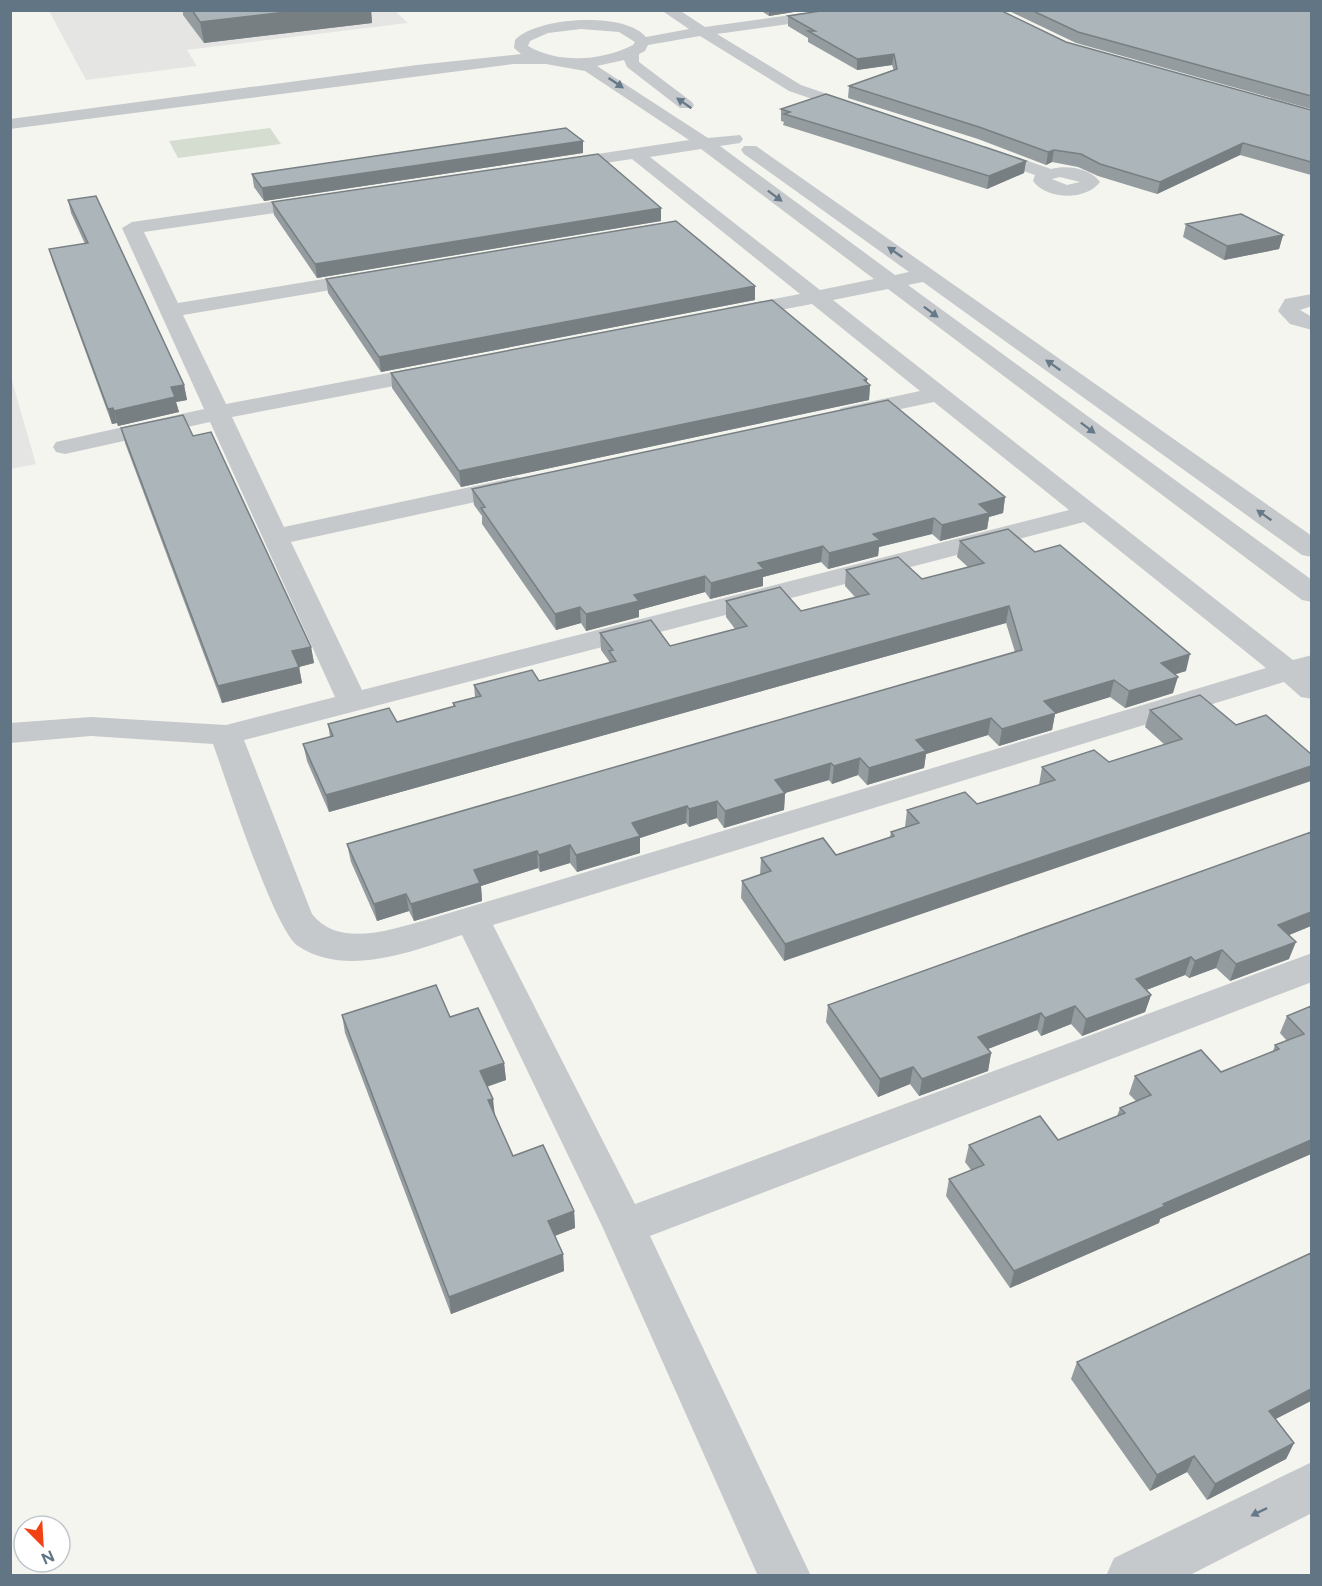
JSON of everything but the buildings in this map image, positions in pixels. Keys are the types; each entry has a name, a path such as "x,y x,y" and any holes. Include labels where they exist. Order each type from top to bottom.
{"street":[{"path":"556,10 601,26 634,34 637,48 632,64 643,74 1311,549"},
{"path":"668,10 795,88 880,117"},
{"path":"10,124 513,59 601,60 695,27 786,10"},
{"path":"624,30 695,27 861,10"},
{"path":"531,18 525,39 527,52 590,68 607,77 704,143 1311,594"},
{"path":"10,114 498,49 561,27 601,26"},
{"path":"541,167 735,139"},
{"path":"971,145 1048,174"},
{"path":"634,153 706,221 815,297 1089,513 1304,675"},
{"path":"331,199 132,228 352,702"},
{"path":"171,311 392,274"},
{"path":"710,317 927,275"},
{"path":"1311,300 1292,303 1289,311 1298,319 1311,324"},
{"path":"65,447 218,413 452,368"},
{"path":"822,419 939,394"},
{"path":"275,537 543,479"},
{"path":"10,733 32,729 80,727 226,735 1089,513"},
{"path":"226,735 296,920 309,936 329,945 356,948 472,919 1304,675"},
{"path":"472,919 624,1227 785,1575"},
{"path":"624,1227 1311,967"},
{"path":"1132,1575 1311,1486"}],"shaded area":[{"path":"394,10 408,23 187,50 197,66 86,80 49,11"},
{"path":"270,128 281,144 178,158 169,141"},
{"path":"10,374 36,464 11,469 10,469"}]}
